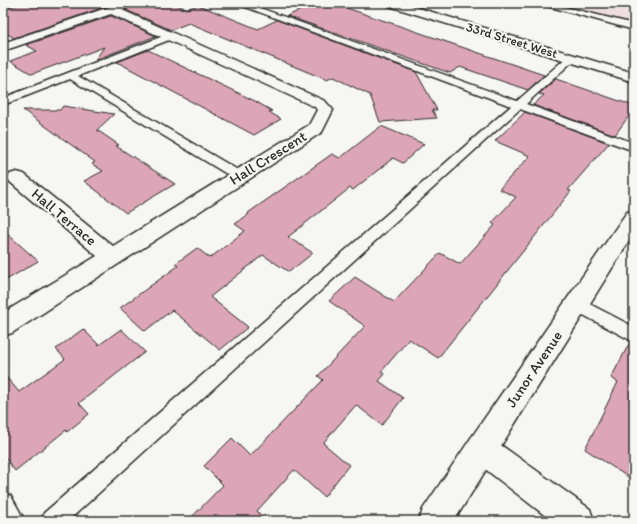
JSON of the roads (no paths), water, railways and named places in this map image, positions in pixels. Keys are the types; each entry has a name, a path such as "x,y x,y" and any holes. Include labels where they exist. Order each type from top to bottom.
{"street":[{"path":"3,46 133,3"},
{"name":"33rd Street West","path":"390,3 634,78"},
{"name":"Hall Crescent","path":"3,326 111,256 316,128 325,110 320,104 111,10"},
{"name":"Hall Terrace","path":"17,178 111,256"},
{"name":"Junor Avenue","path":"435,521 481,448 578,304 634,217"},
{"path":"481,448 578,521"}],"lane":[{"path":"3,5 10,3"},
{"path":"239,3 634,147"},
{"path":"540,3 634,27"},
{"path":"3,102 171,36"},
{"path":"52,521 571,58"},
{"path":"72,76 228,168 238,176"},
{"path":"578,304 634,334"},
{"path":"3,504 14,521"}]}
